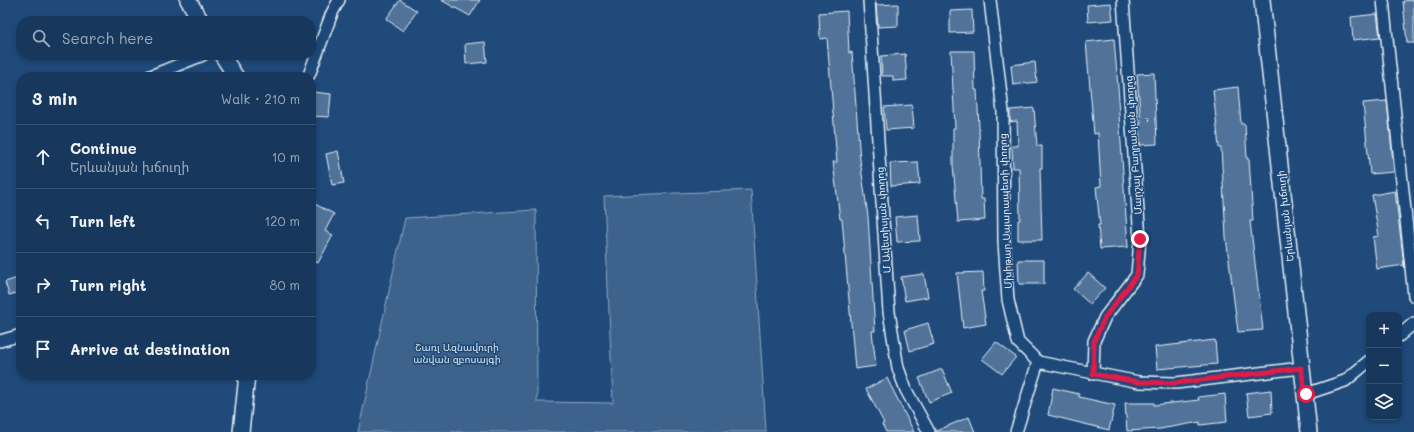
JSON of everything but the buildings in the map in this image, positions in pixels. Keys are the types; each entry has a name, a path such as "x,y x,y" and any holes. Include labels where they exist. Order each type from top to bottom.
{"street":[{"path":"188,0 198,16"},
{"path":"316,57 332,13 339,0"},
{"name":"Մ Ավետիսյան փողոց","path":"869,0 889,312 898,368 906,390 929,432"},
{"name":"Մխիթար Սպարապետի փողոց","path":"990,0 1003,112 1004,242 1008,300 1018,342 1038,362"},
{"name":"Մարշալ Բաղրամյան փողոց","path":"1093,374 1094,341 1105,317 1137,275 1139,246 1123,0"},
{"name":"Երևանյան խճուղի","path":"1262,0 1309,432"},
{"path":"1384,0 1414,296"},
{"path":"160,72 190,60"},
{"path":"225,60 233,72"},
{"path":"310,72 315,60"},
{"path":"1402,333 1414,323"},
{"path":"0,341 16,336"},
{"path":"1016,432 1038,362 1139,382 1176,383 1301,368"},
{"path":"1306,394 1344,381 1366,363"},
{"path":"241,432 246,380"}],"green space":[{"name":"Շառլ Ազնավուրի անվան զբոսայգի","path":"751,190 766,432 358,432 405,218 536,210 537,402 613,403 604,196"}],"route":[{"path":"1140,239 1137,275 1105,317 1094,341 1093,374 1139,382 1176,383 1301,368 1306,394"}]}
